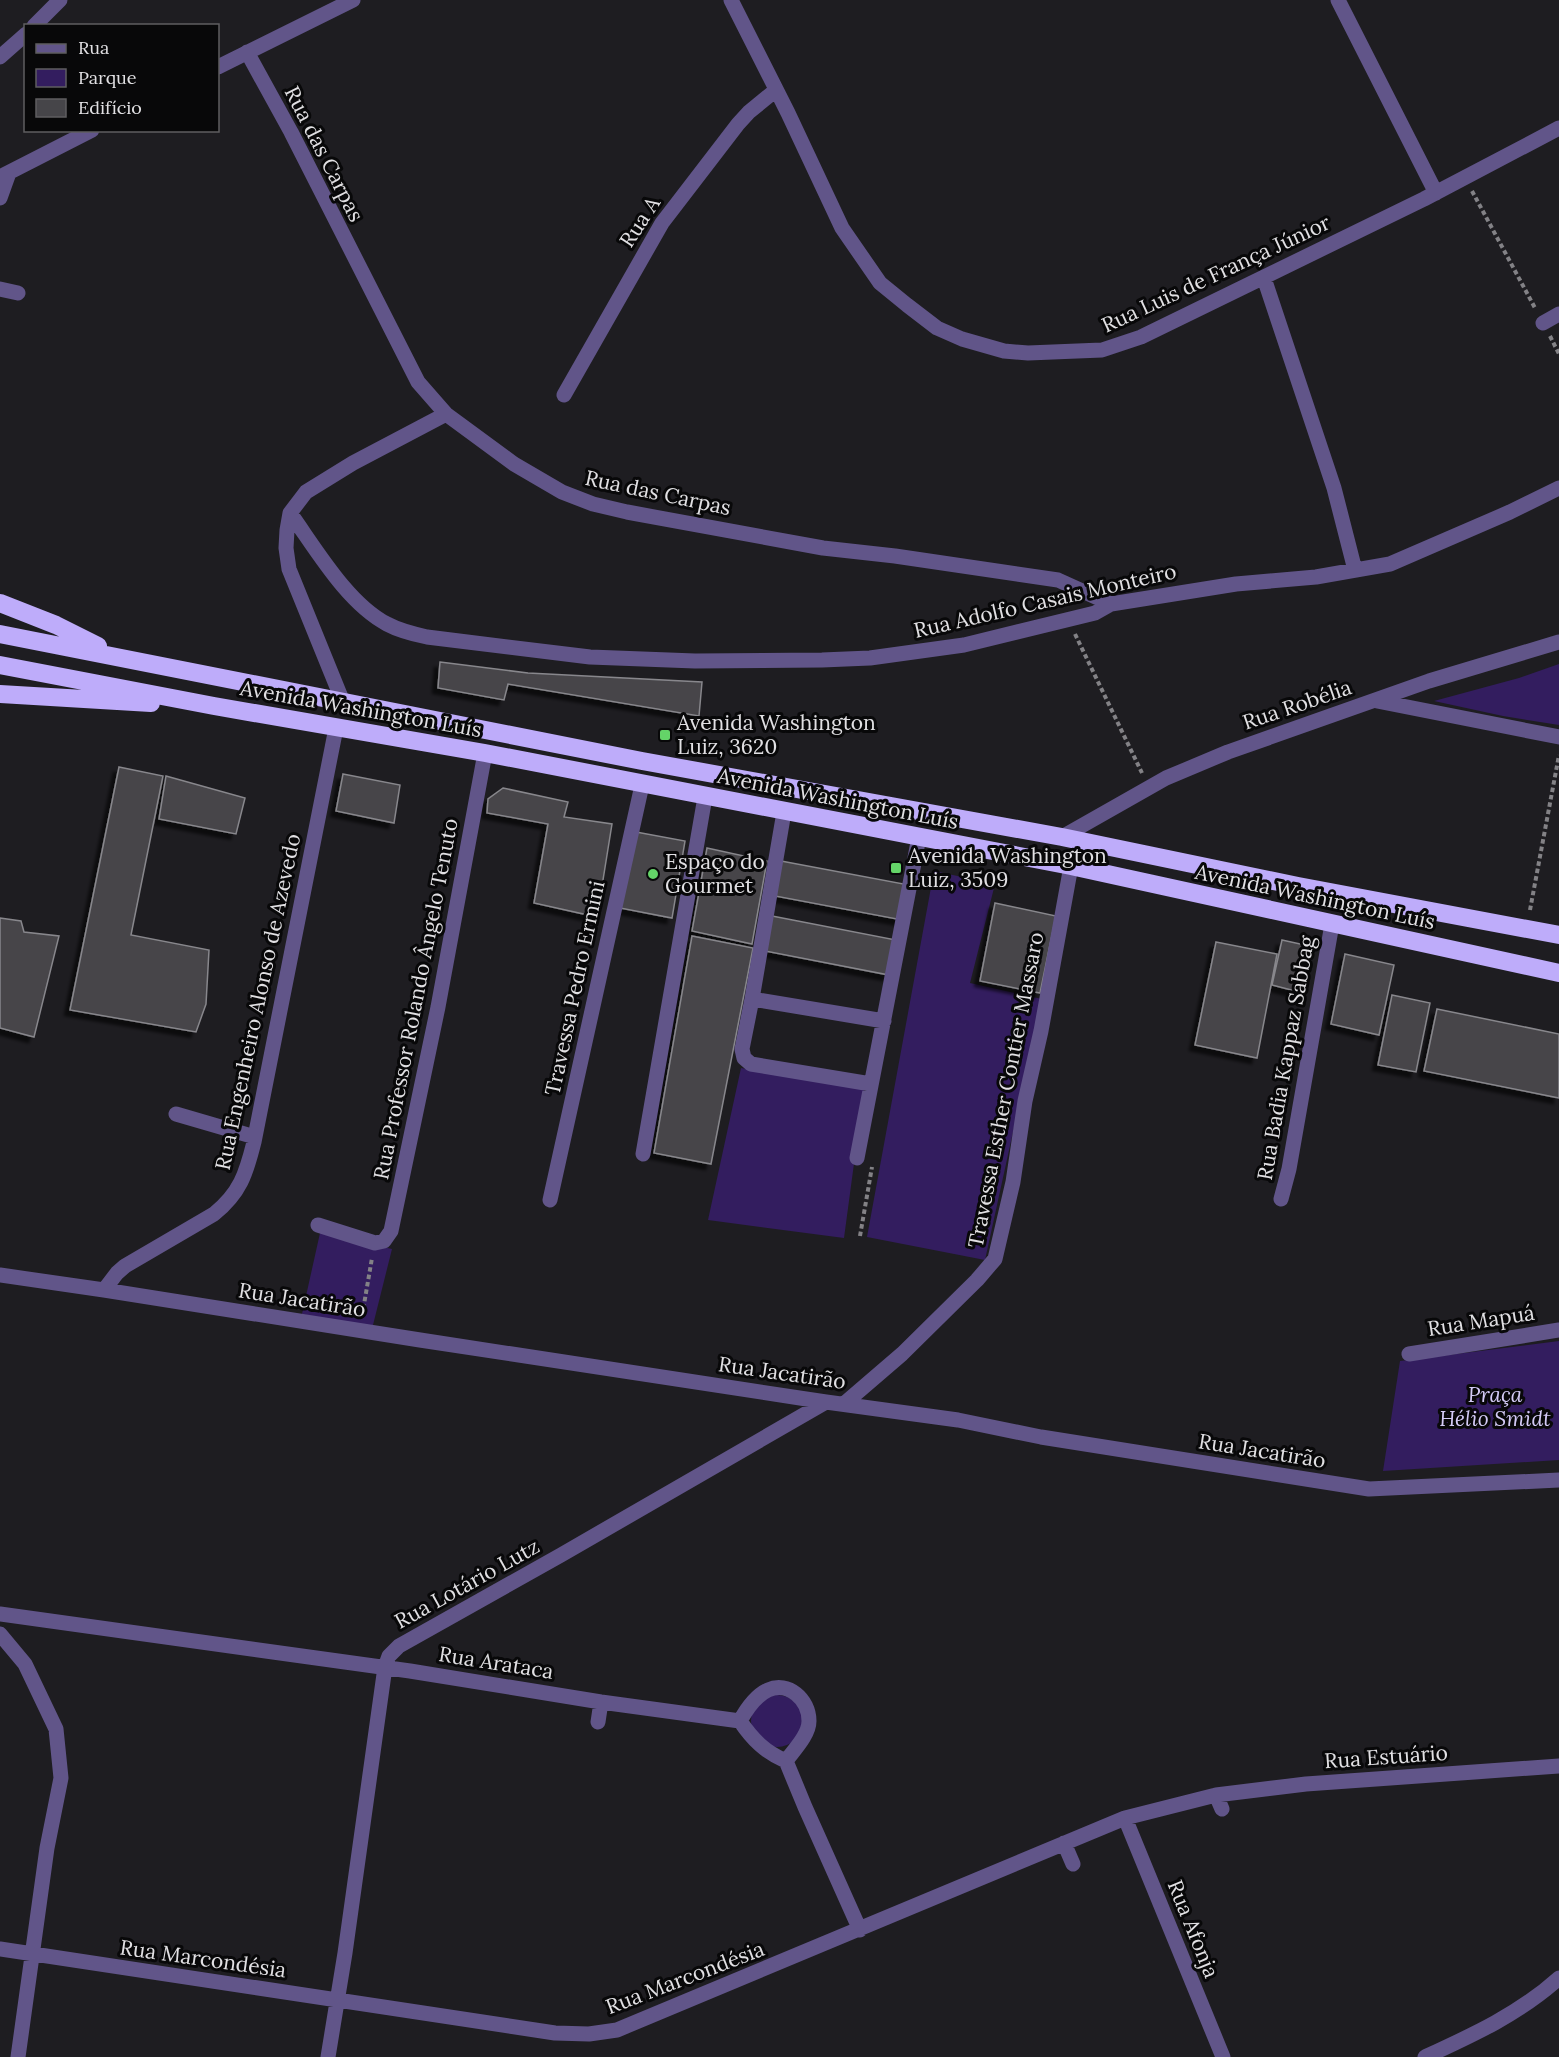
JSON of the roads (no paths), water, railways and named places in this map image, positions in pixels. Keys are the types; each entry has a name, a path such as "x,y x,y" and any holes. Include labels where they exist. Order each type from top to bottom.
{"highway":[{"path":"0,603 56,625 118,656"},
{"name":"Avenida Washington Luís","path":"0,634 642,760 1062,837 1310,888 1559,935"},
{"name":"Avenida Washington Luís","path":"0,665 214,706 485,753 1071,866 1559,973"},
{"path":"0,694 89,701 214,706"}],"street":[{"path":"36,24 60,0"},
{"path":"219,66 353,0"},
{"name":"Rua Luis de França Júnior","path":"731,0 842,228 880,283 937,328 962,339 1004,351 1028,353 1102,350 1141,337 1436,193 1559,128"},
{"path":"1338,0 1436,193"},
{"path":"0,57 24,36"},
{"name":"Rua das Carpas","path":"247,52 291,132 418,382 446,414 514,464 562,492 592,504 823,548 1058,580 1111,604"},
{"name":"Rua A","path":"564,394 662,223 744,118 776,90"},
{"path":"0,198 4,175 88,132"},
{"path":"1264,278 1334,488 1355,570"},
{"path":"0,289 18,293"},
{"path":"1543,323 1559,314"},
{"path":"343,702 289,569 286,530 290,513 306,492 321,481 446,414"},
{"name":"Rua Adolfo Casais Monteiro","path":"290,513 345,587 367,610 385,623 403,631 427,637 601,657 695,661 822,660 870,658 964,645 1095,613 1111,604 1213,587 1317,577 1390,564 1559,488"},
{"name":"Rua Robélia","path":"1062,837 1166,778 1228,752 1429,681 1559,642"},
{"path":"1375,700 1559,737"},
{"name":"Rua Engenheiro Alonso de Azevedo","path":"104,1290 125,1266 227,1204 246,1174 336,728"},
{"name":"Rua Professor Rolando Ângelo Tenuto","path":"318,1225 375,1243 387,1238 400,1192 438,1007 485,753"},
{"name":"Travessa Pedro Ermini","path":"550,1200 642,785"},
{"path":"643,1154 705,797"},
{"path":"784,812 742,1049 744,1058 751,1064 872,1084"},
{"path":"857,1158 919,837"},
{"name":"Travessa Esther Contier Massaro","path":"845,1403 902,1354 977,1280 995,1259 1012,1182 1025,1101 1041,1031 1071,866"},
{"name":"Rua Badia Kappaz Sabbag","path":"1281,1199 1289,1169 1332,924"},
{"path":"752,999 884,1021"},
{"path":"176,1114 255,1137"},
{"name":"Rua Jacatirão","path":"0,1275 826,1402 957,1420 1041,1437 1369,1489 1559,1480"},
{"name":"Rua Mapuá","path":"1409,1354 1559,1330"},
{"name":"Rua Lotário Lutz","path":"384,1667 389,1656 399,1646 826,1402"},
{"name":"Rua Arataca","path":"0,1614 384,1667 601,1702 740,1721"},
{"path":"0,1634 25,1664 44,1700 56,1729 60,1752 61,1778 47,1848 18,2057"},
{"path":"328,2057 345,1953 384,1667"},
{"path":"786,1761 802,1739 809,1721 800,1697 791,1689 781,1687 767,1690 754,1700 740,1721 761,1747 771,1755 786,1761 860,1930"},
{"path":"598,1722 601,1702"},
{"name":"Rua Estuário","path":"1219,1802 1306,1784 1559,1766"},
{"name":"Rua Marcondésia","path":"0,1949 555,2033 608,2032 860,1930 1125,1818 1219,1802"},
{"name":"Rua Afonja","path":"1125,1818 1223,2057"},
{"path":"1064,1843 1073,1864"},
{"path":"1425,2057 1509,2016 1559,1978"}],"place":[{"name":"Avenida Washington Luiz, 3620","path":"665,735"},
{"name":"Avenida Washington Luiz, 3509","path":"896,868"},
{"name":"Espaço do Gourmet","path":"653,874"}],"park label":[{"name":"Praça Hélio Smidt","path":"1495,1407"}]}
